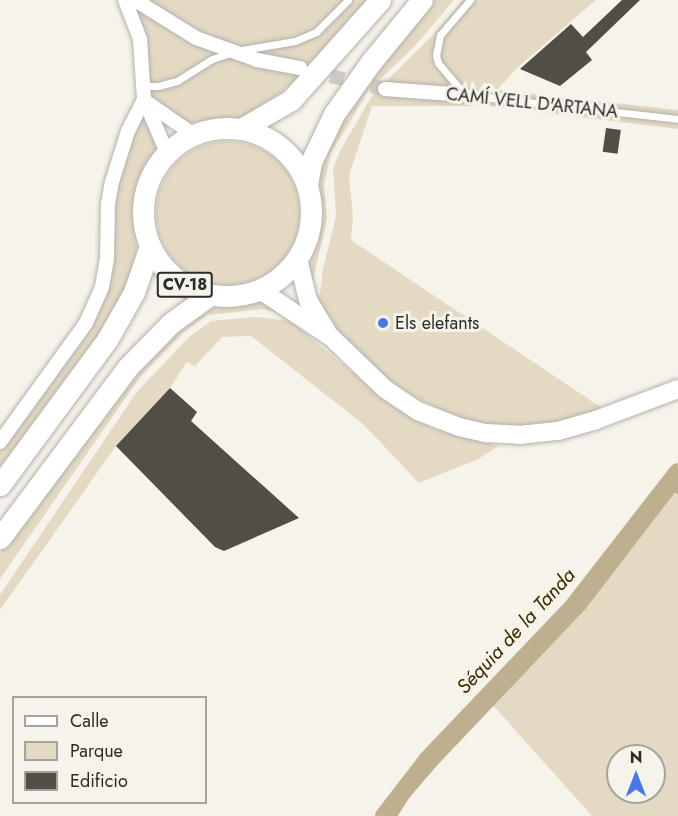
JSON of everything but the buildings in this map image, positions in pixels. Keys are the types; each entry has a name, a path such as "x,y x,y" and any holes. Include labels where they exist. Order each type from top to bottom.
{"main road":[{"name":"CV-18","path":"241,129 291,100 380,0"},
{"name":"CV-18","path":"307,185 292,158 270,139 241,129 217,128 194,135 167,153 149,180 142,213 150,246 164,268 178,280 210,295 235,296 260,290 281,277 298,259 311,223 307,185 311,162 334,114 371,62 422,0"},
{"name":"CV-18","path":"0,485 107,340 134,292 150,246"},
{"name":"CV-18","path":"0,538 127,368 171,323 210,295"}],"street":[{"path":"125,0 140,39 143,93 167,153"},
{"path":"135,0 196,38 257,60 300,68"},
{"name":"CAMÍ VELL D'ARTANA","path":"385,89 465,95"},
{"path":"143,93 194,135"},
{"path":"0,442 86,323 102,287 108,259 108,204 111,182 143,93"},
{"path":"298,259 308,300 331,337"},
{"path":"260,290 331,337 385,389 418,411 459,427 486,433 519,435 558,431 628,409 678,389"}],"lane":[{"path":"143,93 177,81 212,59 236,51 295,41 316,32 348,0"},
{"path":"465,95 438,63 436,55 440,35 470,0"},
{"name":"CAMÍ VELL D'ARTANA","path":"465,95 678,119"}],"green space":[{"path":"140,0 369,0 298,78 262,108 237,119 193,123 182,120 148,96 133,4 199,37"},
{"path":"433,0 454,0 415,46 369,90 331,153 324,185 327,219 311,289 308,275 309,264 320,232 321,220 319,170 334,130 372,73"},
{"path":"463,0 596,0 519,66 497,90 678,110 678,129 491,106 372,106 349,175 353,217 351,240 602,408 555,422 525,427 492,426 461,418 414,397 387,380 338,333 315,301 320,294 323,269 336,216 333,168 340,151 373,94 433,35"},
{"path":"142,111 159,145 141,174 136,194 134,210 137,247 130,280 109,320 0,467 0,446 88,325 115,184"},
{"path":"228,141 256,146 279,162 295,185 300,213 295,241 279,264 256,280 228,285 200,280 177,264 161,241 156,213 161,185 177,162 200,146"},
{"path":"258,302 268,304 284,315 264,309 208,315 184,332 140,377 0,579 0,553 138,370 169,337 206,309"},
{"path":"256,317 291,321 391,405 431,428 499,446 478,459 419,483 363,424 251,336 222,337 195,366 187,362 170,388 116,446 0,610 0,595 136,393 190,336 211,321"},
{"path":"678,485 678,816 592,816 492,704 588,606"}],"waterway":[{"name":"Séquia de la Tanda","path":"384,816 428,759 572,608 678,472"},
{"path":"394,816 408,794 433,765 583,607 678,483"},
{"path":"668,486 678,491"}],"tunnel":[{"path":"310,71 385,89"}],"place":[{"name":"Els elefants","path":"383,323"}]}
